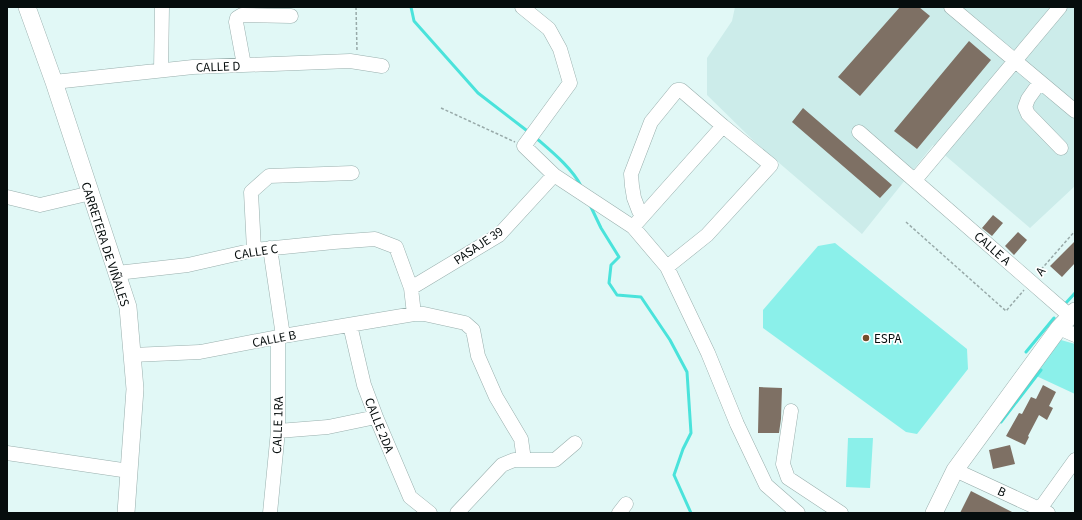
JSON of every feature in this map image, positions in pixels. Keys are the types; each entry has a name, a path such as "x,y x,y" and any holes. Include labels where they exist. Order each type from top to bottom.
{"main road":[{"name":"CARRETERA DE VIÑALES","path":"26,7 54,82 128,307 135,389 126,513"},
{"path":"934,513 955,470 1068,318"}],"street":[{"path":"161,70 162,7"},
{"path":"522,7 549,29 560,49 570,83 530,137 554,175 633,227 667,267 708,353 737,424 766,485 798,513"},
{"path":"951,7 1075,111"},
{"path":"915,180 1060,7"},
{"path":"244,65 236,18 242,15 291,16"},
{"name":"CALLE D","path":"54,82 193,67 356,62 382,66"},
{"path":"1040,82 1028,99 1025,107 1028,114 1061,148"},
{"path":"642,216 634,198 631,174 651,122 677,90 681,90 771,165 707,235 667,267"},
{"path":"633,227 723,126"},
{"name":"CALLE A","path":"859,132 1032,282 1068,318"},
{"path":"254,250 251,192 269,176 352,174"},
{"name":"PASAJE 39","path":"412,288 498,235 554,175"},
{"path":"7,197 40,205 90,194"},
{"name":"CALLE C","path":"117,273 188,265 254,250 375,239 396,247 412,288"},
{"name":"CALLE 1RA","path":"270,248 281,336 278,431 270,513"},
{"path":"412,288 414,314"},
{"name":"CALLE B","path":"132,355 200,352 281,336 414,314 424,314 465,323 473,330 478,356 496,397 521,439 524,460"},
{"path":"1068,318 1075,335"},
{"name":"CALLE 2DA","path":"350,325 364,385 410,497 430,513"},
{"path":"791,411 783,464 788,478 841,513"},
{"path":"278,431 328,427 376,417"},
{"path":"457,513 502,465 514,460 555,460 575,443"},
{"path":"7,453 129,470"},
{"path":"1042,512 1075,460"},
{"name":"B","path":"955,470 1042,512"}],"path":[{"path":"356,7 356,62"},
{"path":"442,108 530,137"},
{"name":"A","path":"906,222 1006,311 1032,282 1042,266 1075,231"}],"shaded area":[{"path":"735,7 1075,7 1075,186 1030,228 933,145 862,234 757,144 707,95 707,58 732,21"},
{"name":"ESPA","path":"835,243 967,349 968,369 917,434 906,432 763,328 763,310 818,246"},
{"path":"1061,340 1075,344 1075,394 1032,374 1056,343"},
{"path":"848,438 873,438 870,488 846,487"}],"building":[{"path":"900,7 919,7 930,16 860,96 838,77"},
{"path":"969,41 991,60 917,149 894,131"},
{"path":"803,108 892,185 880,198 792,122"},
{"path":"993,215 1003,223 992,236 982,228"},
{"path":"1018,232 1027,240 1014,255 1005,246"},
{"path":"1075,241 1075,263 1062,277 1050,266"},
{"path":"1043,385 1056,392 1049,406 1053,408 1047,420 1039,415 1025,445 1006,436 1019,413 1022,414 1031,397 1036,399"},
{"path":"759,387 782,388 779,433 758,433"},
{"path":"1010,445 1015,464 993,469 989,450"},
{"path":"971,491 1014,513 960,513"}],"waterway":[{"path":"411,7 414,21 478,93 530,133"},
{"path":"536,138 567,166 581,186"},
{"path":"590,205 601,228 619,257 611,265 609,283 617,295 641,297 670,340 687,372 691,433 683,449 674,475 691,513"},
{"path":"1065,304 1075,293"},
{"path":"1026,352 1054,318"},
{"path":"1001,422 1041,370"}],"place":[{"name":"ESPA","path":"866,338"}]}
